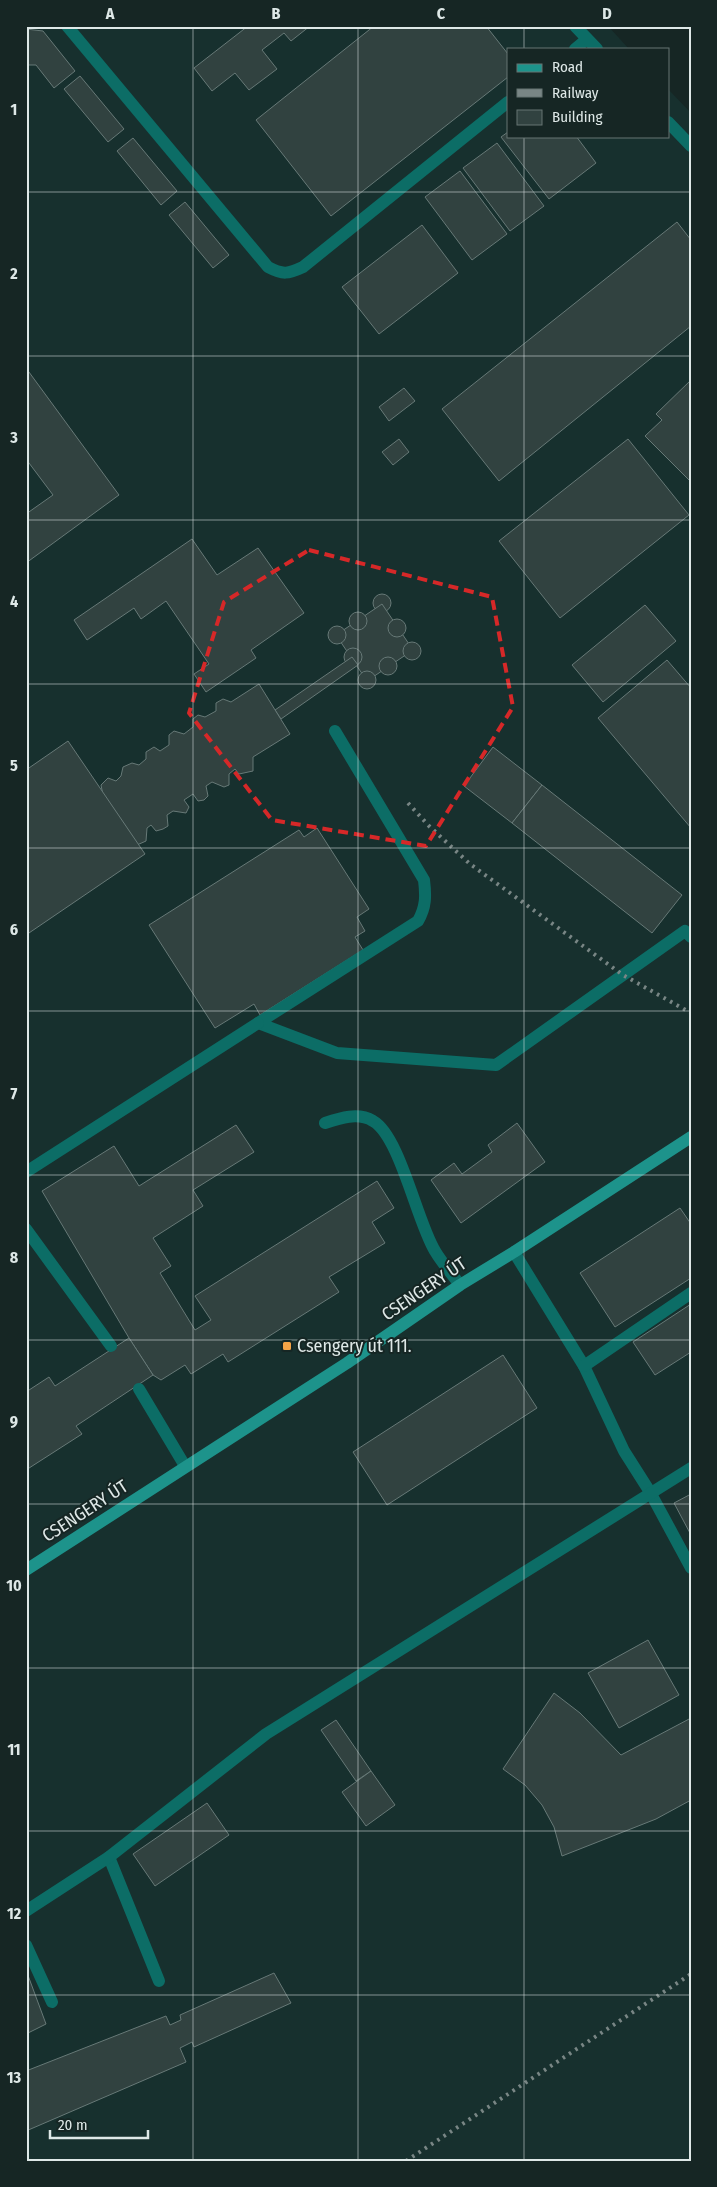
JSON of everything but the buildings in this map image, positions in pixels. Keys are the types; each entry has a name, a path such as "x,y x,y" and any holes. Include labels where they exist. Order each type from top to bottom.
{"main road":[{"name":"CSENGERY ÚT","path":"26,1570 346,1363 460,1285 691,1137"}],"street":[{"path":"67,26 268,267 280,273 291,272 304,267 507,103"},
{"path":"576,26 596,48"},
{"path":"576,48 588,39"},
{"path":"670,124 691,146"},
{"path":"26,1172 418,921 424,910 426,897 424,880 335,731"},
{"path":"258,1023 337,1053 496,1065 685,931 691,937"},
{"path":"325,1123 345,1116 361,1118 373,1121 389,1136 434,1251 460,1285"},
{"path":"26,1229 110,1346"},
{"path":"514,1252 584,1366 624,1451 650,1492 691,1568"},
{"path":"584,1366 691,1293"},
{"path":"140,1389 185,1466"},
{"path":"26,1910 109,1857 266,1734 691,1468"},
{"path":"109,1857 159,1981"},
{"path":"26,1945 52,2002"}],"highlighted area":[{"path":"309,550 492,597 513,707 426,846 272,820 189,713 224,602"}],"shaded area":[{"path":"26,26 608,26 628,48 507,48 507,138 670,138 670,91 691,113 691,2161 26,2161"}],"railway":[{"path":"408,803 429,826 470,864 623,975 691,1013"},
{"path":"406,2161 691,1974"}],"place":[{"name":"Csengery út 111.","path":"287,1346"}]}
